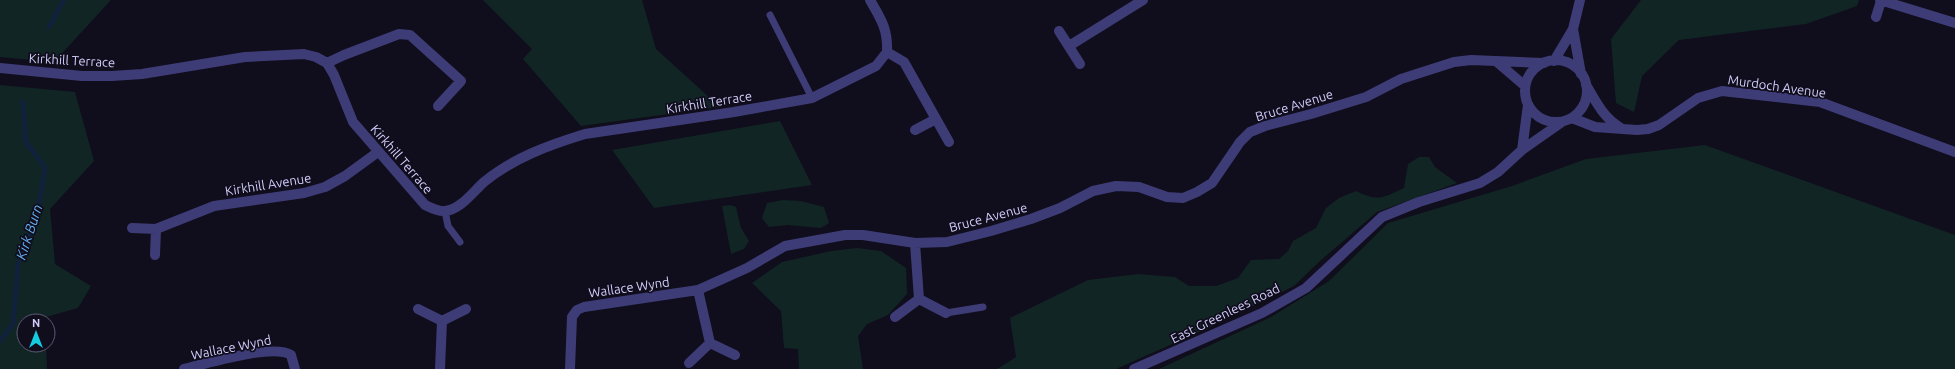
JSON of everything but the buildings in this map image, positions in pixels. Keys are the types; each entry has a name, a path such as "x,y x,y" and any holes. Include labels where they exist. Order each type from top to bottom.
{"street":[{"path":"870,0 884,24 888,37 887,52 904,62 949,142"},
{"path":"1069,46 1143,0"},
{"path":"1573,29 1587,93 1585,103 1579,111 1567,120 1552,122 1534,114 1528,105 1525,96 1526,86 1532,72 1549,62 1573,29 1580,0"},
{"path":"1876,17 1881,0 1955,23"},
{"path":"1060,31 1080,64"},
{"path":"327,63 399,34 410,35 461,81 438,106"},
{"name":"Kirkhill Terrace","path":"0,68 82,76 112,76 142,74 245,57 304,54 316,57 327,63 334,75 353,122 378,152 425,205 434,209 445,211 459,205 484,182 515,161 564,140 585,134 734,112 812,98 876,66 887,52"},
{"name":"Bruce Avenue","path":"802,243 845,235 915,243 947,242 991,231 1060,208 1093,192 1116,186 1139,187 1167,197 1183,198 1212,183 1240,142 1250,132 1265,126 1366,97 1401,79 1454,62 1471,60 1497,62 1549,62"},
{"path":"1497,62 1526,86"},
{"path":"1549,62 1564,62 1574,66 1583,78 1600,110 1613,123 1622,129"},
{"name":"Murdoch Avenue","path":"1567,120 1595,127 1637,130 1659,125 1698,98 1722,91 1820,102 1955,152"},
{"path":"1522,150 1528,105"},
{"path":"915,130 936,120"},
{"name":"East Greenlees Road","path":"1134,369 1262,313 1306,288 1382,217 1419,202 1480,183 1498,172 1522,150 1567,120"},
{"name":"Kirkhill Avenue","path":"132,228 156,229 214,206 304,193 325,187 346,176 378,152"},
{"path":"155,255 156,229"},
{"name":"Wallace Wynd","path":"570,369 570,323 577,310 600,304 698,290 747,268 785,246 802,243"},
{"path":"915,243 919,299"},
{"path":"698,290 710,343"},
{"path":"919,299 946,313"},
{"path":"895,317 919,299"},
{"path":"418,309 442,321"},
{"path":"442,321 466,309"},
{"path":"440,369 442,321"},
{"path":"710,343 735,355"},
{"path":"689,363 710,343"},
{"name":"Wallace Wynd","path":"184,369 269,350 285,351 291,355 295,369"}],"lane":[{"path":"770,15 812,98"},
{"path":"445,211 448,226 460,242"},
{"path":"946,313 983,307"}],"green space":[{"path":"0,0 111,0 54,62 0,57"},
{"path":"483,0 642,0 656,49 720,107 581,126 523,59 532,49"},
{"path":"1641,0 1859,0 1857,6 1806,24 1679,40 1642,76 1634,112 1616,103 1611,39"},
{"path":"0,85 75,92 94,161 50,209 55,264 91,286 78,308 56,314 16,313 16,353 46,353 47,369 0,369"},
{"path":"780,121 812,185 654,208 612,150"},
{"path":"1705,145 1955,235 1955,369 1159,369 1271,317 1329,281 1388,223 1512,186 1586,159"},
{"path":"1419,157 1429,157 1435,167 1457,183 1377,212 1320,261 1294,286 1206,329 1116,369 997,369 1016,357 1010,318 1088,280 1138,274 1175,277 1189,286 1216,286 1238,278 1251,260 1279,259 1288,251 1293,241 1316,228 1326,208 1339,198 1356,191 1375,198 1385,196 1404,188 1408,164"},
{"path":"783,200 801,201 824,207 829,223 821,228 788,225 769,227 762,218 767,203"},
{"path":"731,205 736,207 741,228 749,241 744,249 731,254 722,206"},
{"path":"857,248 881,251 906,268 907,294 888,315 867,324 858,336 863,369 799,369 798,349 784,348 781,311 752,283 782,262 831,251"}],"waterway":[{"name":"Kirk Burn","path":"49,27 64,0"},
{"name":"Kirk Burn","path":"0,341 13,324 18,265 37,216 45,168 26,142 23,102"}]}
